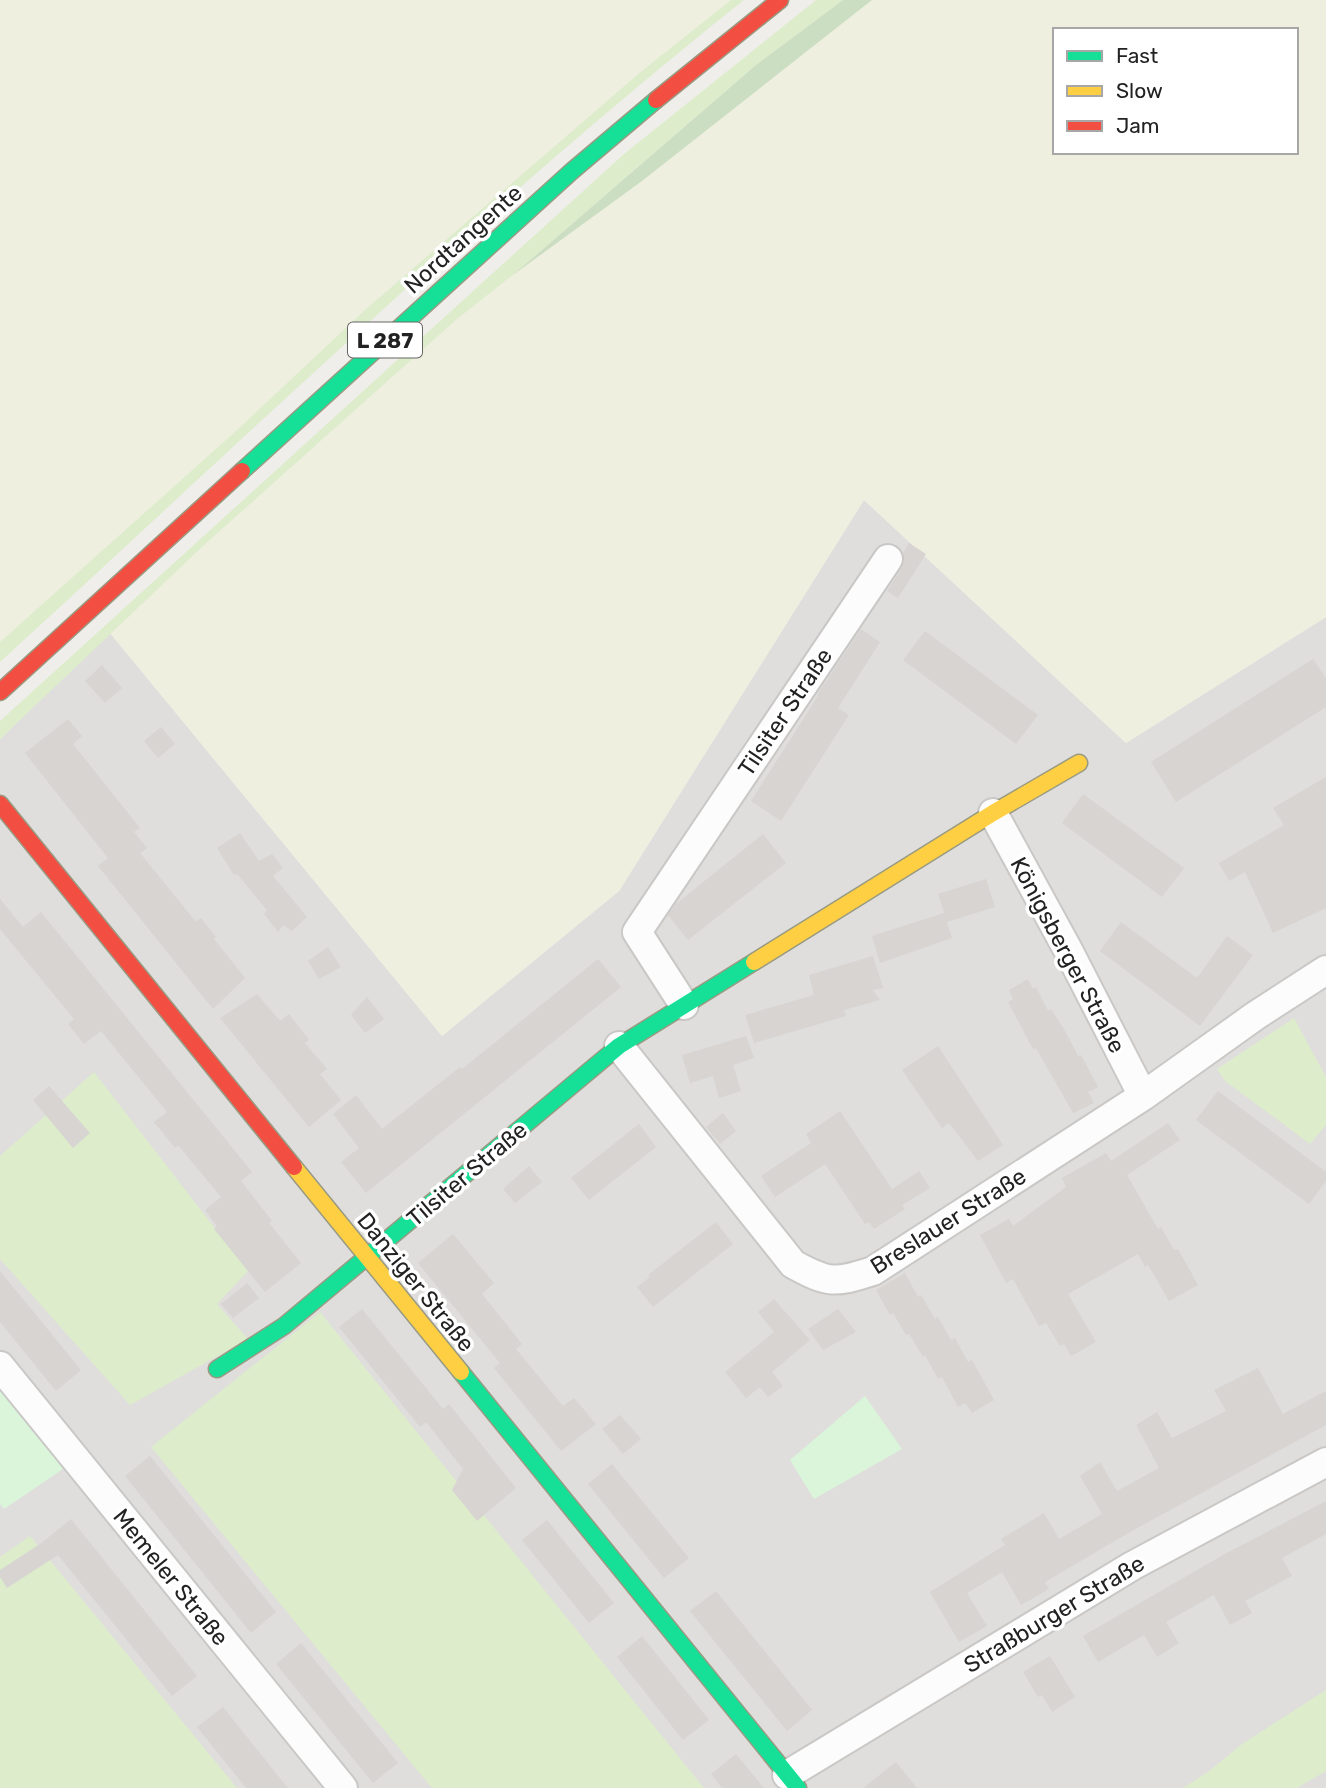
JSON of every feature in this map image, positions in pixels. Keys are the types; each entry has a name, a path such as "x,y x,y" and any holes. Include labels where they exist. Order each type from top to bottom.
{"street":[{"name":"Nordtangente","path":"0,692 562,180 667,90 780,0"},
{"name":"Tilsiter Straße","path":"684,1005 637,932 888,559"},
{"name":"Tilsiter Straße","path":"217,1369 284,1326 619,1046 993,813 1079,763"},
{"name":"Danziger Straße","path":"0,804 792,1782"},
{"name":"Königsberger Straße","path":"993,813 1068,950 1143,1097"},
{"name":"Breslauer Straße","path":"619,1046 793,1264 818,1278 844,1280 873,1271 1143,1097 1255,1016 1326,970"},
{"name":"Memeler Straße","path":"0,1366 343,1788"},
{"name":"Straßburger Straße","path":"792,1782 1132,1566 1326,1462"}],"shaded area":[{"path":"864,500 1126,743 1326,617 1326,1788 0,1788 0,739 110,633 442,1036 619,891"}],"green space":[{"path":"0,0 731,0 643,70 366,309 236,431 0,642"},
{"path":"731,0 744,0 647,79 459,241 0,662 0,642 236,431 366,309 643,70"},
{"path":"816,0 843,0 756,65 513,275 457,319 203,546 0,739 0,721 624,154"},
{"path":"843,0 872,0 642,181 513,275 756,65"},
{"path":"872,0 1326,0 1326,617 1126,743 864,500 619,891 442,1036 110,633 203,546 457,319 642,181"},
{"path":"1294,1018 1326,1077 1326,1125 1310,1144 1225,1081 1217,1069"},
{"path":"94,1072 248,1271 217,1304 248,1339 130,1405 0,1259 0,1156"},
{"path":"320,1312 704,1788 432,1788 151,1447"},
{"path":"0,1389 66,1467 4,1509 0,1504"},
{"path":"865,1396 902,1449 814,1499 790,1460"},
{"path":"30,1536 237,1788 0,1788 0,1557"},
{"path":"1326,1690 1326,1771 1297,1788 1183,1788 1208,1772 1242,1744"}],"building":[{"path":"909,543 926,554 898,598 887,591 902,568 903,553"},
{"path":"861,629 880,642 838,708 849,715 781,821 751,801"},
{"path":"925,631 1038,715 1016,744 903,660"},
{"path":"1313,659 1326,678 1326,707 1176,802 1151,762"},
{"path":"102,665 122,688 105,703 85,681"},
{"path":"68,719 82,736 73,744 140,828 134,832 147,848 140,853 196,922 201,918 245,978 213,1009 98,866 108,858 25,753"},
{"path":"161,727 175,744 158,758 144,741"},
{"path":"1326,777 1326,908 1273,933 1245,872 1229,881 1219,863 1284,825 1273,808"},
{"path":"1083,794 1184,868 1162,897 1062,823"},
{"path":"240,833 259,861 272,854 283,868 273,876 307,917 292,931 283,925 278,932 264,914 267,910 237,874 234,875 217,848"},
{"path":"763,834 786,863 688,940 668,915 676,904"},
{"path":"986,879 995,907 947,922 938,894"},
{"path":"0,899 23,927 41,912 252,1172 241,1181 272,1221 269,1223 301,1263 265,1292 214,1229 217,1226 205,1210 221,1197 178,1145 175,1148 154,1122 167,1112 101,1031 84,1044 68,1024 74,1019 0,929"},
{"path":"944,913 952,938 880,963 872,936"},
{"path":"1121,922 1197,978 1227,936 1253,955 1200,1026 1100,951"},
{"path":"328,947 341,967 319,979 308,961"},
{"path":"873,956 883,988 873,990 880,1000 844,1010 846,1016 754,1043 745,1015 814,995 809,975"},
{"path":"598,959 621,987 366,1193 341,1162 359,1148 333,1114 356,1095 382,1129 460,1067 462,1069"},
{"path":"1028,979 1033,989 1036,987 1048,1011 1051,1009 1064,1029 1078,1056 1081,1055 1098,1087 1088,1092 1094,1103 1073,1113 1036,1048 1033,1049 1008,1002 1013,999 1009,990"},
{"path":"257,994 280,1021 289,1014 309,1040 305,1043 327,1069 320,1074 341,1100 309,1127 220,1018"},
{"path":"367,997 384,1019 365,1033 351,1015"},
{"path":"746,1036 754,1058 733,1065 741,1091 719,1098 713,1076 690,1083 682,1055"},
{"path":"938,1046 1003,1145 978,1161 949,1123 942,1128 902,1070"},
{"path":"49,1086 90,1133 73,1148 33,1100"},
{"path":"1218,1091 1326,1172 1326,1181 1309,1204 1196,1120"},
{"path":"840,1111 892,1189 919,1171 930,1188 902,1205 905,1209 874,1229 869,1222 865,1224 825,1164 775,1197 761,1176 811,1143 806,1134"},
{"path":"723,1113 736,1131 720,1144 706,1127"},
{"path":"1168,1123 1180,1140 1127,1175 1158,1229 1161,1227 1174,1250 1178,1249 1198,1285 1169,1301 1148,1265 1145,1267 1138,1254 1068,1294 1096,1342 1071,1356 1064,1344 1060,1346 1046,1323 1039,1326 1013,1279 1006,1283 980,1235 1009,1219 1013,1226 1066,1187 1062,1178 1106,1153 1111,1161"},
{"path":"639,1124 656,1147 589,1200 571,1178"},
{"path":"529,1166 542,1182 515,1203 503,1189"},
{"path":"716,1222 733,1244 653,1307 637,1287 650,1277 648,1275"},
{"path":"453,1234 494,1283 482,1294 522,1344 516,1349 563,1406 574,1398 596,1424 561,1451 494,1368 500,1363 418,1263"},
{"path":"0,1271 81,1370 56,1391 0,1322"},
{"path":"905,1273 918,1297 921,1295 935,1319 938,1317 951,1340 955,1338 968,1362 972,1360 994,1400 972,1413 965,1403 958,1407 942,1377 938,1379 925,1355 923,1357 909,1334 906,1335 893,1313 890,1315 876,1290"},
{"path":"247,1283 259,1298 233,1318 221,1304"},
{"path":"774,1299 810,1340 772,1372 783,1386 768,1397 760,1387 746,1398 725,1372 774,1332 758,1312"},
{"path":"362,1309 443,1409 449,1404 516,1488 477,1521 452,1490 463,1469 426,1422 420,1427 339,1327"},
{"path":"838,1309 856,1332 823,1350 808,1329"},
{"path":"1258,1368 1283,1414 1326,1391 1326,1425 1130,1532 1045,1582 1049,1589 1021,1605 1002,1572 967,1593 987,1626 959,1642 930,1592 1005,1545 1001,1539 1044,1513 1059,1539 1102,1514 1080,1476 1100,1462 1117,1491 1159,1468 1136,1425 1157,1412 1172,1438 1226,1411 1214,1390"},
{"path":"620,1415 641,1439 623,1454 602,1429"},
{"path":"150,1456 276,1612 251,1633 125,1476"},
{"path":"612,1464 689,1558 664,1578 588,1484"},
{"path":"1326,1501 1326,1534 1282,1558 1292,1576 1245,1601 1252,1613 1230,1625 1214,1595 1166,1622 1179,1643 1157,1657 1144,1635 1098,1662 1083,1636 1223,1555"},
{"path":"71,1519 197,1676 172,1696 58,1555 7,1588 0,1577 0,1570 40,1544"},
{"path":"547,1520 614,1603 589,1623 522,1540"},
{"path":"716,1591 812,1710 787,1731 690,1611"},
{"path":"642,1636 709,1720 683,1740 617,1657"},
{"path":"301,1643 398,1763 373,1783 276,1664"},
{"path":"1050,1656 1075,1697 1052,1712 1042,1695 1038,1697 1023,1672"},
{"path":"223,1707 288,1788 246,1788 197,1727"},
{"path":"736,1754 764,1788 722,1788 711,1774"},
{"path":"896,1762 917,1788 863,1788"}],"traffic: fast":[{"path":"242,471 572,171 656,100"},
{"path":"217,1369 284,1326 619,1046 754,962"},
{"path":"461,1372 798,1788"}],"traffic: slow":[{"path":"754,962 993,813 1079,763"},
{"path":"294,1167 461,1372"}],"traffic: jam":[{"path":"656,100 780,0"},
{"path":"0,692 242,471"},
{"path":"0,804 294,1167"}]}
